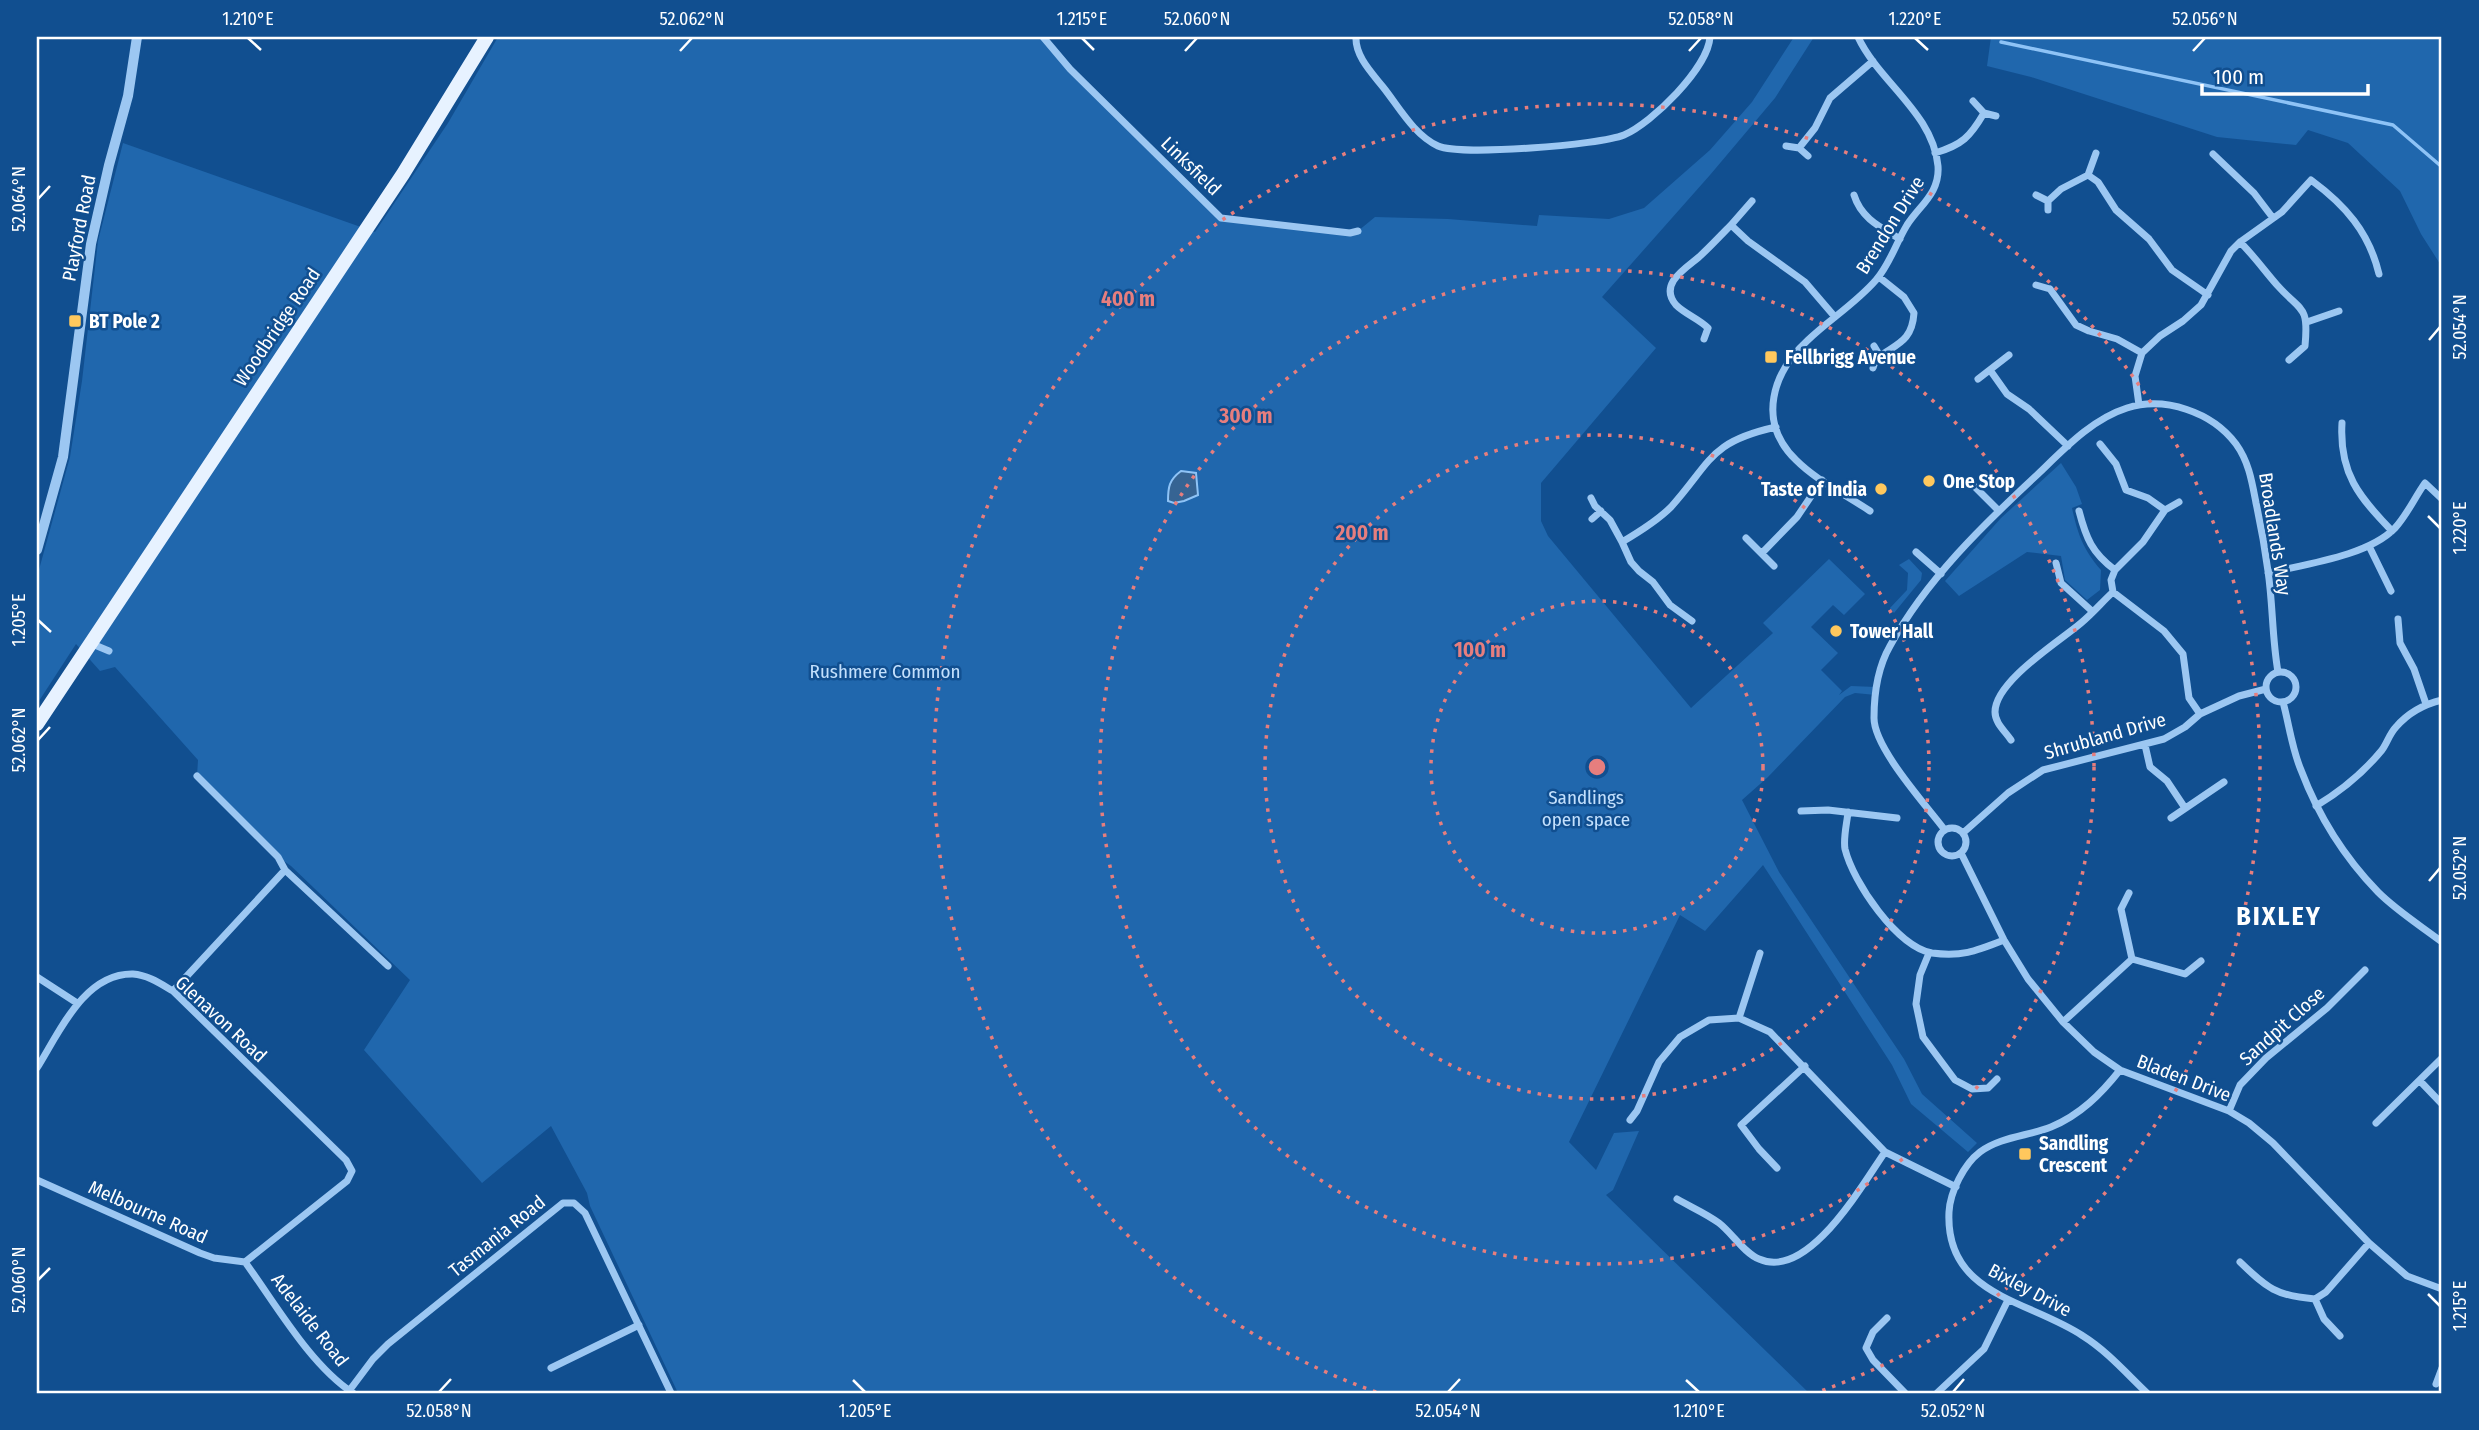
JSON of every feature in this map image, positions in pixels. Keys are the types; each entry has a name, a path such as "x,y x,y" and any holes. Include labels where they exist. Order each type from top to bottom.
{"main road":[{"name":"Woodbridge Road","path":"37,724 403,174 487,37"}],"street":[{"name":"Playford Road","path":"37,546 63,457 91,244 108,165 128,96 137,37"},
{"name":"Linksfield","path":"1043,37 1070,69 1221,218 1350,233 1358,231"},
{"path":"1356,37 1355,44 1361,58 1414,127 1439,146 1479,150 1542,146 1622,136 1643,125 1668,103 1704,57 1710,37"},
{"name":"Brendon Drive","path":"1858,37 1873,61 1923,125 1938,166 1935,189 1913,217 1879,277 1790,358 1782,371 1773,401 1776,427 1794,458 1870,511"},
{"path":"1799,148 1815,128 1830,98 1873,61"},
{"path":"1973,101 1984,113 1996,116"},
{"path":"1935,153 1961,143 1974,130 1984,113"},
{"path":"1786,146 1799,148 1808,156"},
{"path":"2048,210 2048,201 2061,189 2088,175 2096,153"},
{"path":"2213,154 2254,193 2273,218"},
{"path":"2088,175 2098,182 2116,210 2149,239 2172,270 2208,295"},
{"path":"2139,405 2135,376 2142,353 2160,336 2192,314 2208,295 2224,261 2240,242 2282,212 2311,180 2342,204 2371,246 2379,274"},
{"path":"1854,195 1858,209 1900,239"},
{"path":"2036,195 2048,201"},
{"path":"1718,326 1708,328 1677,305 1671,297 1671,287 1675,276 1699,257 1752,201"},
{"path":"1731,225 1748,241 1805,282 1835,317"},
{"path":"2240,242 2260,262 2277,285 2298,304 2307,322 2305,346 2289,360"},
{"path":"1873,368 1876,359 1893,350 1908,334 1912,328 1914,313 1904,297 1879,277"},
{"path":"2050,289 2057,282"},
{"path":"2036,285 2050,289 2076,325 2117,339 2142,353"},
{"path":"2307,322 2339,311"},
{"path":"1704,339 1708,328"},
{"path":"1874,346 1880,356"},
{"path":"1978,379 2010,355"},
{"path":"1990,370 2012,398 2029,409 2068,446"},
{"name":"Broadlands Way","path":"1944,829 1897,768 1874,721 1876,687 1888,649 1941,573 1999,511 2088,428 2112,414 2139,405 2159,404 2190,410 2220,427 2236,443 2249,466 2269,573 2278,672"},
{"path":"2342,423 2340,449 2354,487 2367,506 2392,531"},
{"path":"1622,542 1670,508 1700,468 1727,443 1748,433 1776,427"},
{"path":"2099,444 2116,464 2126,490 2148,498 2165,510"},
{"path":"1762,553 1797,517 1822,480"},
{"path":"1970,482 1999,511"},
{"path":"2269,573 2369,546 2400,523 2425,483 2442,499"},
{"path":"1591,498 1610,520 1639,571 1653,582 1670,605 1692,621"},
{"path":"2179,502 2165,510 2143,542 2115,570 2111,580 2113,592 2164,631 2183,654 2189,698 2200,714"},
{"path":"2080,510 2090,545 2100,559 2115,570"},
{"path":"1592,519 1601,511"},
{"path":"1746,538 1774,566"},
{"path":"2369,546 2391,591"},
{"path":"1916,552 1941,573"},
{"path":"2056,563 2061,583 2093,612"},
{"path":"2011,740 1997,721 1996,703 2018,673 2093,612 2113,592"},
{"path":"2398,619 2400,643 2414,669 2426,704"},
{"path":"92,640 109,651"},
{"path":"2278,672 2289,675 2295,684 2293,695 2283,702 2272,699 2266,689 2269,678 2278,672"},
{"name":"Shrubland Drive","path":"1963,833 2008,793 2043,770 2145,745 2185,727 2200,714 2239,696 2266,689"},
{"path":"2316,806 2336,794 2382,749 2396,727 2426,704 2442,700"},
{"path":"2283,702 2300,767 2316,806 2337,841 2378,892 2442,942"},
{"path":"2145,745 2150,767 2167,781 2185,808"},
{"path":"197,776 278,857 285,870 388,966"},
{"path":"2171,818 2224,782"},
{"path":"1801,811 1828,810 1897,818"},
{"path":"1848,812 1844,847 1853,870 1882,918 1908,944 1929,953 1967,954 2004,940"},
{"path":"1956,828 1963,833 1966,844 1961,853 1950,857 1938,848 1938,839 1944,829 1956,828"},
{"name":"Bladen Drive","path":"1961,853 2004,940 2028,979 2063,1022 2094,1052 2120,1070 2229,1111 2249,1123 2273,1143 2369,1242 2407,1276 2442,1289"},
{"path":"173,991 285,870"},
{"path":"2129,892 2121,909 2132,959"},
{"path":"1739,1018 1760,953"},
{"path":"1929,953 1920,975 1916,1004 1923,1037 1955,1080 1972,1089 1988,1088 1997,1079"},
{"path":"2132,959 2185,974 2201,961"},
{"path":"2063,1022 2132,959"},
{"name":"Sandpit Close","path":"2229,1111 2240,1085 2266,1058 2327,1008 2365,970"},
{"name":"Glenavon Road","path":"77,1003 104,981 118,976 134,974 152,979 173,991 346,1160 352,1171 347,1181 246,1262"},
{"path":"37,977 77,1003 37,1068"},
{"path":"1630,1121 1659,1062 1680,1037 1709,1020 1739,1018 1770,1032 1885,1152 1956,1188"},
{"path":"2376,1124 2442,1058"},
{"path":"1777,1168 1741,1125 1805,1066"},
{"name":"Bixley Drive","path":"2120,1070 2104,1092 2074,1114 2052,1126 1990,1146 1978,1153 1963,1172 1950,1204 1950,1242 1968,1273 1983,1287 2081,1334 2147,1393"},
{"path":"2420,1081 2442,1104"},
{"path":"1677,1199 1718,1222 1757,1259 1773,1263 1783,1262 1805,1252 1821,1238 1843,1212 1885,1152"},
{"name":"Melbourne Road","path":"37,1180 200,1253 214,1258 246,1262"},
{"name":"Tasmania Road","path":"351,1392 373,1359 388,1344 563,1203 574,1203 585,1213 671,1393"},
{"path":"2240,1262 2265,1286 2293,1297 2315,1299 2326,1292 2369,1242"},
{"name":"Adelaide Road","path":"246,1262 311,1354 331,1376 351,1392"},
{"path":"2315,1299 2324,1319 2340,1336"},
{"path":"1937,1393 1984,1349 2008,1300"},
{"path":"1887,1318 1873,1332 1866,1348 1873,1360 1906,1393"},
{"path":"551,1368 639,1325"},
{"path":"2436,1384 2442,1368"}],"green space":[{"name":"Rushmere Common","path":"498,37 1043,37 1221,218 1358,231 1375,217 1537,226 1539,215 1609,219 1644,208 1710,150 1752,102 1794,37 1814,37 1775,98 1602,297 1656,348 1541,483 1541,521 1548,536 1691,708 1773,633 1763,623 1829,559 1865,594 1844,615 1833,605 1811,627 1838,653 1821,670 1842,691 1839,695 1851,686 1876,687 1876,695 1855,693 1845,697 1768,777 1742,800 1779,872 1904,1059 1922,1094 1977,1143 1968,1152 1911,1104 1892,1065 1763,865 1705,931 1680,915 1569,1142 1596,1170 1614,1133 1639,1131 1613,1190 1606,1195 1809,1393 678,1393 590,1206 587,1193 551,1126 482,1183 364,1050 410,980 291,866 278,857 197,776 198,760 115,667 100,671 76,644 37,704 37,577 70,457 82,381 98,241 123,143 375,232 448,123"},
{"path":"1991,37 2442,37 2442,267 2421,234 2400,191 2348,143 2308,130 2296,145 2217,137 2031,77 1987,66"},
{"path":"2061,463 2076,487 2082,504 2072,508 2082,541 2101,570 2100,590 2087,600 2065,580 2061,556 2027,552 1959,596 1945,581 2001,518"},
{"path":"1909,559 1922,573 1921,580 1894,613 1890,608 1907,590 1908,573 1899,565"}],"shaded area":[{"path":"1181,471 1196,473 1198,495 1174,503 1168,501 1169,488"}],"waterway":[{"path":"2001,42 2393,125 2442,167"}],"place":[{"name":"BT Pole 2","path":"75,321"},
{"name":"Fellbrigg Avenue","path":"1771,357"},
{"name":"One Stop","path":"1929,481"},
{"name":"Taste of India","path":"1881,489"},
{"name":"Tower Hall","path":"1836,631"},
{"name":"Sandling Crescent","path":"2025,1154"}],"district":[{"name":"BIXLEY","path":"2279,916"}],"park label":[{"name":"Sandlings open space","path":"1586,808"}]}
